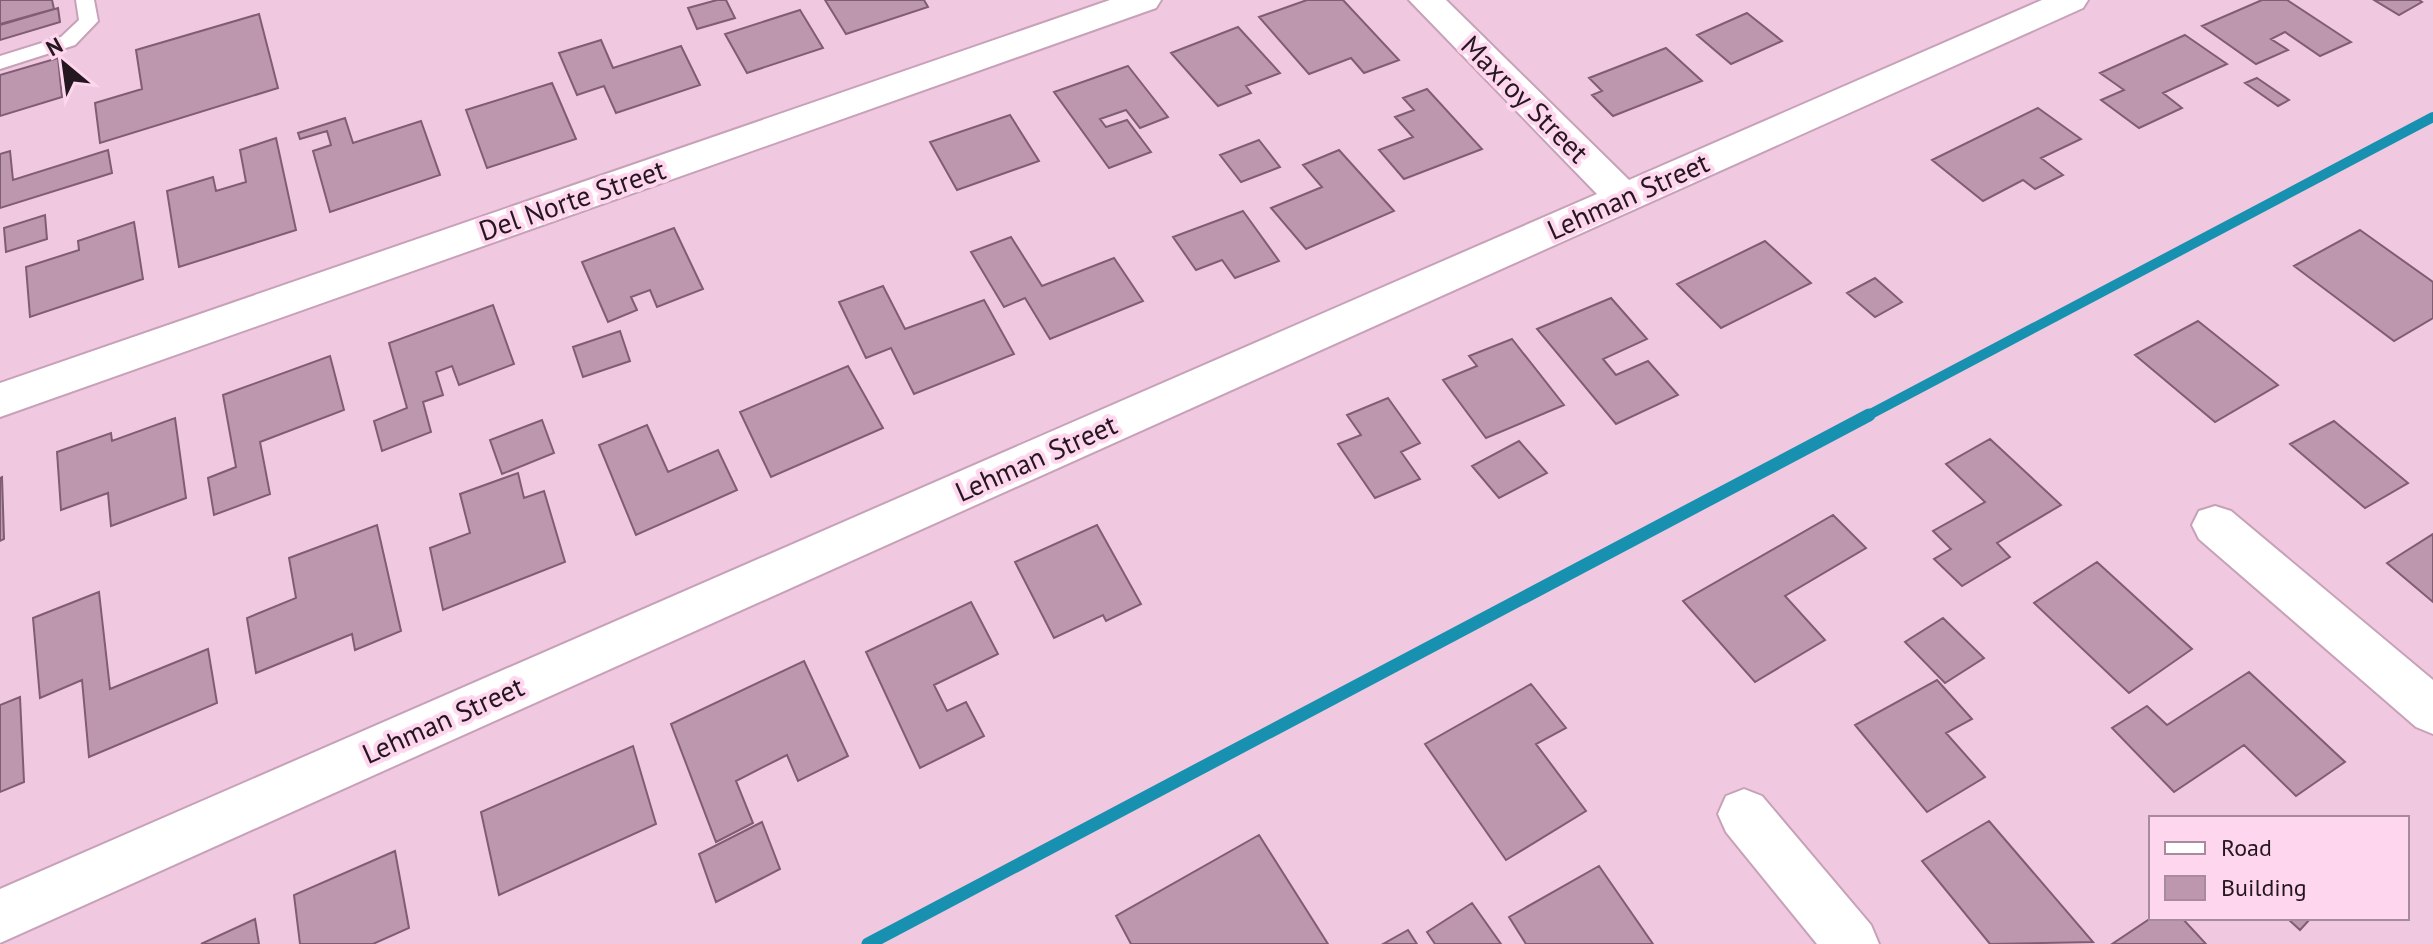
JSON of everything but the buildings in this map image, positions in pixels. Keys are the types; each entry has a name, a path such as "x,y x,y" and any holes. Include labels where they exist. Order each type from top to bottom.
{"street":[{"name":"Del Norte Street","path":"0,400 1144,0"},
{"name":"Maxroy Street","path":"1426,0 1624,198"},
{"name":"Lehman Street","path":"0,916 2071,0"},
{"path":"2215,525 2433,711"},
{"path":"1744,814 1852,944"}],"lane":[{"path":"0,63 68,41 89,21 85,0"}],"waterway":[{"path":"1865,417 2433,117"},
{"path":"868,944 1869,415"}]}
